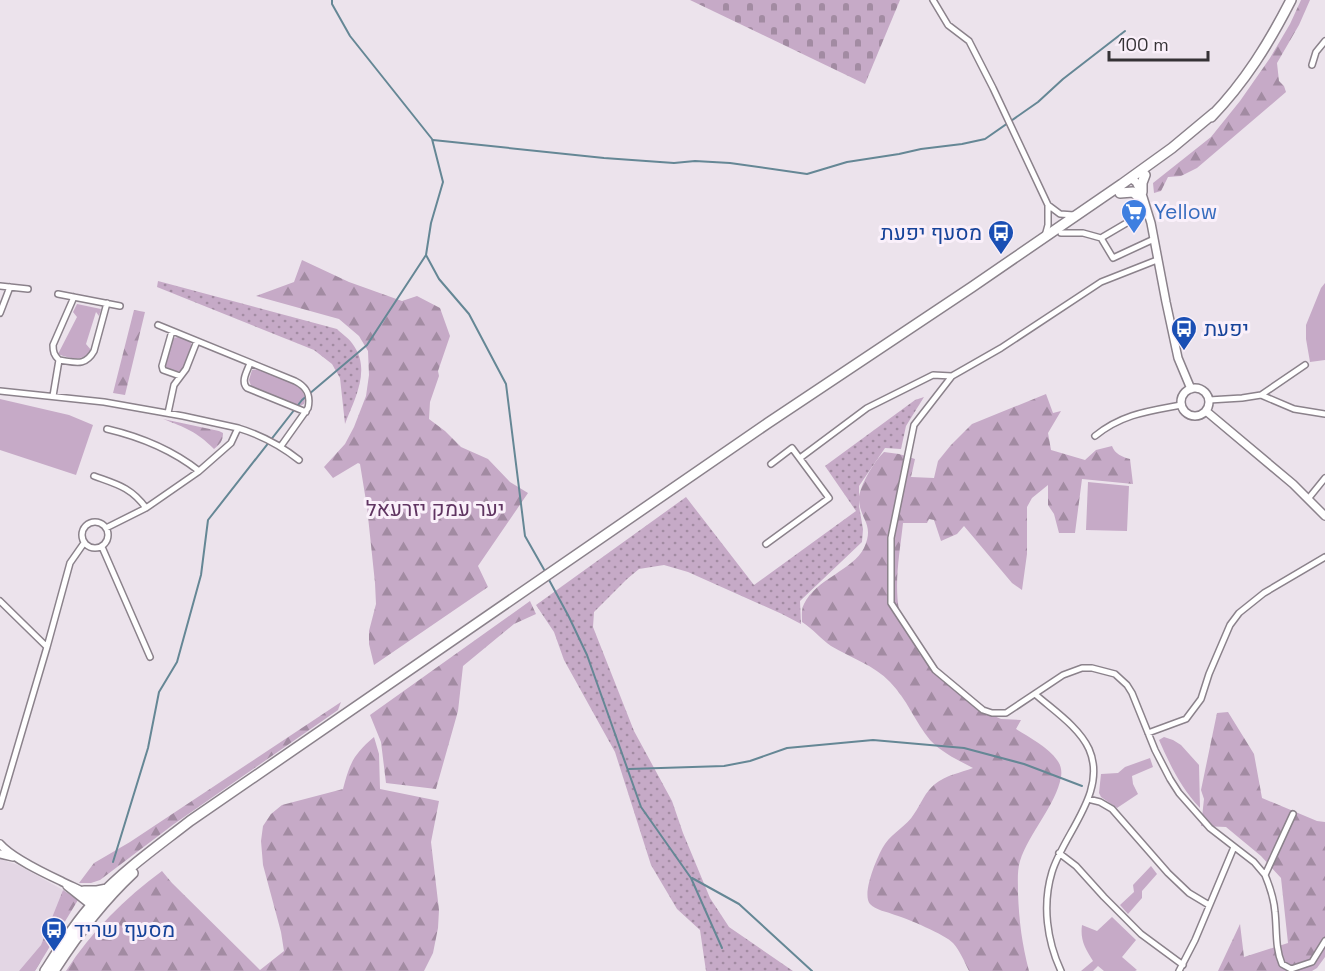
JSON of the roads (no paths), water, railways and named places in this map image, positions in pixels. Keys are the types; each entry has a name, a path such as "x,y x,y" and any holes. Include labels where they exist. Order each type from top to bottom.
{"highway":[{"path":"54,971 99,906 107,889 190,821 768,423 1076,215 1145,175 1185,143 1233,94 1264,50 1291,0"},
{"path":"972,286 1061,233 1120,193 1214,113"},
{"path":"1120,193 1141,194 1145,175"},
{"path":"45,971 67,937 190,821"},
{"path":"84,891 107,889"}],"street":[{"path":"933,0 948,25 969,41 993,88 1047,205 1048,225 1045,236"},
{"path":"1312,65 1316,52 1325,40"},
{"path":"1133,182 1141,194 1147,211 1179,358 1191,389"},
{"path":"1047,205 1060,214 1076,215"},
{"path":"1101,238 1147,211"},
{"path":"1061,233 1083,233 1101,238 1113,258 1154,239"},
{"path":"1157,260 1101,282 1000,348 952,376 914,425 891,538 891,603 935,670 983,710 992,713 1006,713 1072,671 1092,668 1115,674 1127,685 1161,764 1179,793 1204,821 1254,862 1265,875 1273,898 1278,954 1282,964 1291,969 1311,962 1325,941"},
{"path":"0,286 28,290"},
{"path":"0,314 10,287"},
{"path":"58,294 120,306"},
{"path":"74,297 54,345 53,351 59,360 78,363 85,362 90,357 94,351 107,303"},
{"path":"158,325 304,386 309,401 306,412 281,446"},
{"path":"172,331 162,366 163,370 180,376"},
{"path":"168,413 174,385 186,369 197,341"},
{"path":"53,396 59,360"},
{"path":"250,363 244,381 247,388 306,412"},
{"path":"1209,400 1261,395 1305,366"},
{"path":"800,458 867,408 933,375 952,376"},
{"path":"1191,389 1201,389 1209,400 1206,411 1194,416 1186,413 1181,405 1184,393 1191,389"},
{"path":"0,391 104,402 238,428 264,437 281,446 299,460"},
{"path":"1261,395 1294,409 1325,414"},
{"path":"1095,435 1108,425 1135,414 1181,405"},
{"path":"1206,411 1293,484 1325,516"},
{"path":"106,528 146,508 199,471 231,443 238,428"},
{"path":"106,429 131,435 170,451 199,471"},
{"path":"766,544 830,498 792,448 771,464"},
{"path":"94,476 135,494 146,508"},
{"path":"1308,499 1325,478"},
{"path":"99,522 106,528 108,536 105,544 94,549 84,543 81,535 87,524 99,522"},
{"path":"0,806 70,563 84,543"},
{"path":"102,546 150,657"},
{"path":"1148,733 1186,719 1201,699 1230,625 1239,613 1264,593 1325,556"},
{"path":"0,601 47,647"},
{"path":"1035,694 1080,734 1092,758 1094,779 1088,799 1052,872 1047,900 1051,944 1061,971"},
{"path":"1088,799 1100,802 1112,810 1167,873 1189,893 1209,905"},
{"path":"1265,875 1293,814"},
{"path":"0,844 99,906"},
{"path":"1179,971 1233,846"},
{"path":"0,854 19,858"},
{"path":"1059,854 1076,866 1141,934 1183,965"},
{"path":"63,882 84,891 99,906"}],"waterway":[{"path":"332,0 350,36 432,139 443,182 431,223 426,255 439,279 469,314 506,384 525,536 546,573"},
{"path":"433,140 604,158 674,163 695,161 730,163 807,174 847,162 985,139 1038,102 1063,79 1125,31"},
{"path":"113,862 148,748 159,692 177,662 201,575 208,520 302,400 367,345 426,255"},
{"path":"548,578 587,655 641,807 691,878 722,948"},
{"path":"629,769 724,766 750,761 787,748 873,740 964,748 1024,764 1082,786"},
{"path":"692,878 739,904 812,971"}],"place":[{"name":"Yellow","path":"1134,235"},
{"name":"מסעף יפעת","path":"1001,256"},
{"name":"יפעת","path":"1184,352"},
{"name":"מסעף שריד","path":"54,953"}],"park label":[{"name":"יער עמק יזרעאל","path":"435,509"}]}
